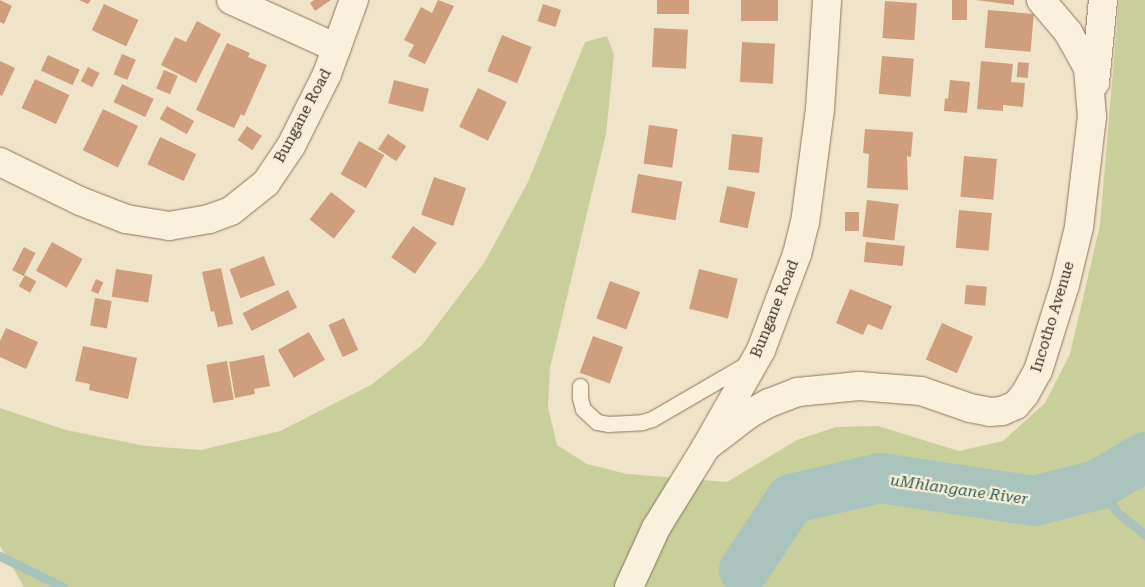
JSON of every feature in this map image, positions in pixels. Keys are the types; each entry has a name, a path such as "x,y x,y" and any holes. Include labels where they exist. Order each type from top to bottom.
{"street":[{"path":"231,0 336,48"},
{"name":"Bungane Road","path":"0,162 80,201 126,219 170,226 209,219 231,211 266,183 291,146 327,74 354,0"},
{"name":"Bungane Road","path":"629,587 656,528 706,447 756,358 788,280 805,223 820,109 827,0"},
{"name":"Incotho Avenue","path":"706,447 749,414 769,403 798,392 821,388 859,386 921,391 970,408 990,412 1002,411 1016,405 1025,394 1038,371 1065,285 1079,227 1092,117 1088,68 1068,32 1041,0"},
{"path":"1092,117 1103,0"}],"lane":[{"path":"580,386 580,398 583,409 597,422 608,424 642,422 652,419 756,358"}],"green space":[{"path":"1119,0 1145,0 1145,587 24,587 0,546 0,408 66,430 146,446 201,450 280,431 371,385 422,345 484,263 528,182 585,42 607,36 614,55 606,134 550,368 548,407 557,445 587,464 627,474 727,482 797,440 836,427 878,426 959,451 1003,441 1045,403 1070,354 1100,225"}],"building":[{"path":"0,0 12,6 4,24 0,22"},
{"path":"79,0 91,0 88,4"},
{"path":"314,0 331,0 315,11 310,3"},
{"path":"438,0 454,6 425,64 408,56 414,45 404,40 421,7 432,13"},
{"path":"657,0 689,0 689,14 657,14"},
{"path":"741,0 778,0 778,21 741,21"},
{"path":"952,0 967,0 967,20 952,20"},
{"path":"976,0 1014,0 1014,5"},
{"path":"885,1 917,3 914,40 882,38"},
{"path":"104,4 138,20 126,46 92,30"},
{"path":"543,4 561,10 556,27 537,21"},
{"path":"988,10 1034,14 1031,52 985,48"},
{"path":"197,21 221,34 196,83 161,65 175,37 186,42"},
{"path":"654,28 688,30 686,69 652,67"},
{"path":"502,35 532,47 517,83 487,71"},
{"path":"742,42 775,44 773,84 740,82"},
{"path":"227,43 250,53 248,57 267,65 244,116 241,114 234,128 196,110"},
{"path":"122,54 136,60 127,80 113,74"},
{"path":"48,55 80,70 73,85 41,70"},
{"path":"882,56 914,59 911,97 879,94"},
{"path":"0,61 15,68 2,96 0,95"},
{"path":"981,61 1013,64 1011,82 1025,83 1023,107 1003,105 1003,111 977,109"},
{"path":"1018,62 1029,63 1028,78 1017,77"},
{"path":"88,67 100,73 92,87 81,81"},
{"path":"164,70 178,76 170,94 156,88"},
{"path":"35,79 69,95 56,124 21,108"},
{"path":"394,80 429,89 423,112 388,103"},
{"path":"950,80 970,82 967,113 944,111 945,98 948,99"},
{"path":"122,84 154,99 145,117 114,102"},
{"path":"478,88 507,102 488,141 459,127"},
{"path":"167,106 194,121 187,134 160,119"},
{"path":"103,109 138,126 118,167 83,150"},
{"path":"649,125 678,129 672,168 644,164"},
{"path":"247,126 262,136 252,150 237,140"},
{"path":"865,129 913,132 911,157 907,156 908,190 867,188 869,154 863,153"},
{"path":"388,134 406,146 396,161 378,149"},
{"path":"732,134 763,137 759,173 728,170"},
{"path":"160,137 196,154 184,181 147,164"},
{"path":"359,141 384,155 366,188 341,174"},
{"path":"964,156 997,159 993,200 960,197"},
{"path":"638,174 682,182 676,220 631,212"},
{"path":"434,177 466,188 453,226 421,215"},
{"path":"727,186 755,192 748,228 719,222"},
{"path":"331,192 355,211 334,239 309,220"},
{"path":"867,200 899,204 894,241 862,237"},
{"path":"959,210 992,213 989,251 956,248"},
{"path":"845,212 859,212 859,231 845,231"},
{"path":"413,226 437,243 415,274 391,257"},
{"path":"52,242 83,259 67,288 36,271"},
{"path":"866,242 905,246 903,266 864,262"},
{"path":"24,247 36,253 24,276 12,270"},
{"path":"264,256 275,285 241,298 229,269"},
{"path":"221,268 233,324 218,327 214,311 211,312 202,272"},
{"path":"116,269 153,275 148,302 112,297"},
{"path":"699,269 738,279 728,318 689,309"},
{"path":"25,275 36,281 30,293 19,286"},
{"path":"96,279 103,282 98,294 91,291"},
{"path":"610,281 640,292 626,330 596,319"},
{"path":"966,285 987,287 985,306 964,304"},
{"path":"850,289 892,306 882,330 868,324 863,335 836,323"},
{"path":"288,290 297,308 252,331 243,313"},
{"path":"95,298 112,301 107,329 90,326"},
{"path":"344,318 358,350 343,357 328,325"},
{"path":"942,323 973,337 957,373 926,360"},
{"path":"6,328 38,342 26,369 0,357 0,341"},
{"path":"309,332 325,360 294,378 278,350"},
{"path":"593,336 623,347 610,384 580,373"},
{"path":"83,346 137,358 128,399 89,390 90,384 75,381"},
{"path":"264,355 270,386 254,389 255,394 235,398 229,362"},
{"path":"227,361 234,399 213,403 206,365"}],"waterway":[{"name":"uMhlangane River","path":"744,570 791,499 880,478 1034,501 1097,485 1145,457"},
{"path":"1097,485 1117,512 1145,535"},
{"path":"0,556 63,587"}]}
